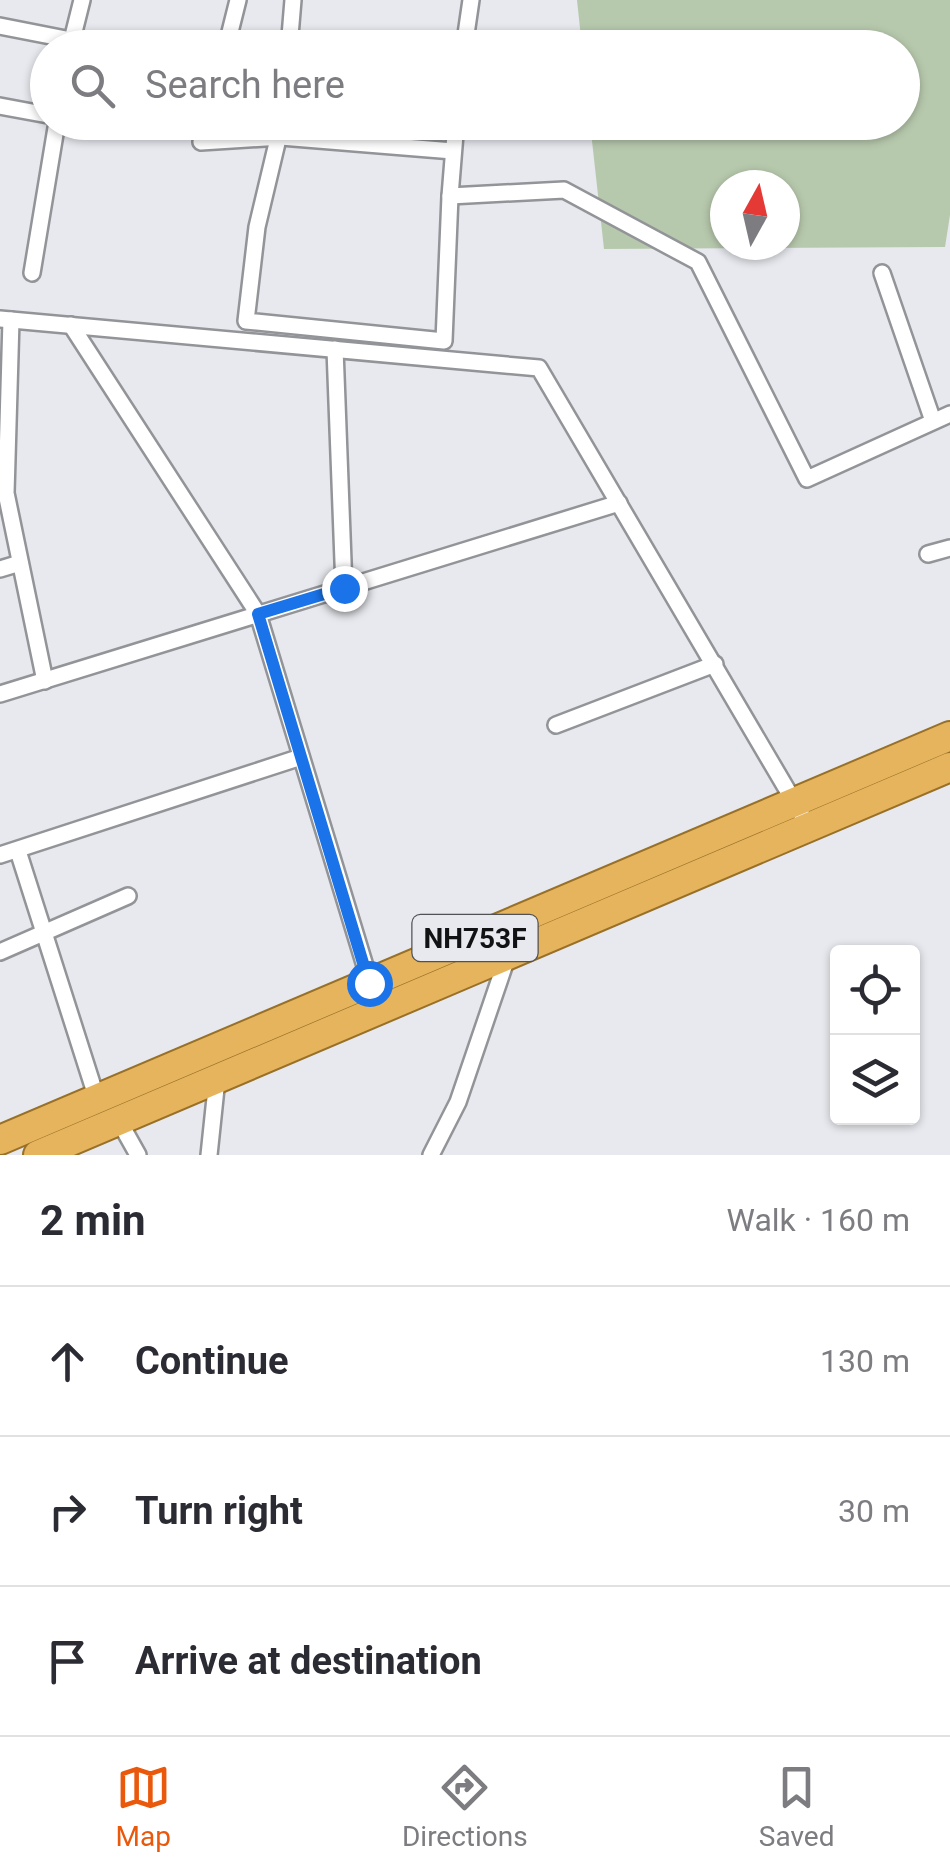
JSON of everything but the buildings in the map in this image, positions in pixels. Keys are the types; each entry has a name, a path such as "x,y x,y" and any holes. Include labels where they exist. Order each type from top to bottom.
{"highway":[{"name":"NH753F","path":"0,1140 950,736"},
{"name":"NH753F","path":"38,1155 950,768"}],"street":[{"path":"74,30 82,0"},
{"path":"230,30 238,0"},
{"path":"290,30 293,0"},
{"path":"467,30 471,0"},
{"path":"0,26 30,34"},
{"path":"0,106 30,111"},
{"path":"32,273 54,140"},
{"path":"279,140 257,227 246,321 444,341 455,140"},
{"path":"364,140 454,151"},
{"path":"450,196 564,190 698,262 807,478 950,414"},
{"path":"882,273 933,421"},
{"path":"45,680 6,493 6,319 539,368 809,827"},
{"path":"71,325 258,614 369,983 383,1008"},
{"path":"335,349 344,588"},
{"path":"0,694 619,503"},
{"path":"928,554 950,548"},
{"path":"0,568 20,563"},
{"path":"556,725 715,664"},
{"path":"0,855 301,757"},
{"path":"18,851 42,936 97,1098"},
{"path":"0,952 128,896"},
{"path":"431,1155 458,1102 508,956"},
{"path":"209,1155 217,1079"},
{"path":"119,1120 138,1155"}],"green space":[{"path":"577,0 950,0 950,215 945,247 800,248 800,170 710,170 710,248 604,249 592,140 920,140 920,30 580,30"}],"route":[{"path":"344,588 258,614 369,983"}]}
